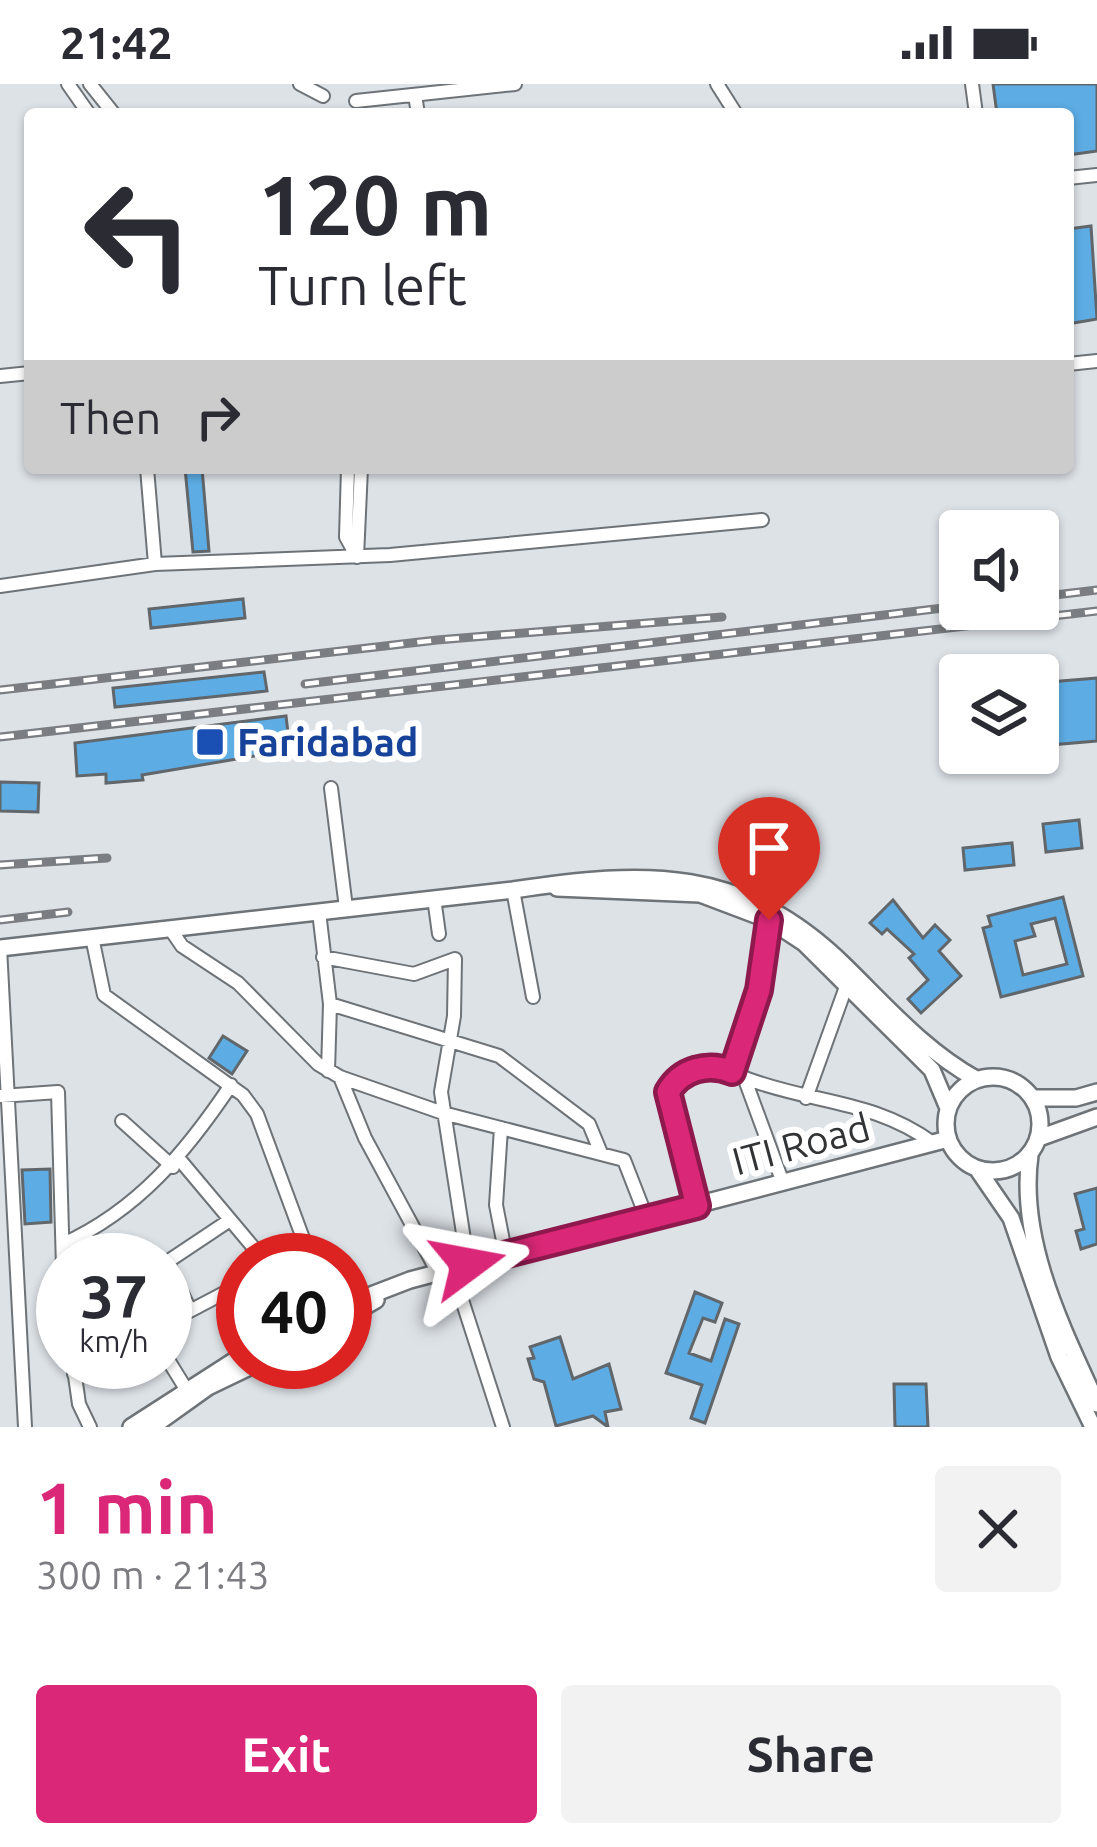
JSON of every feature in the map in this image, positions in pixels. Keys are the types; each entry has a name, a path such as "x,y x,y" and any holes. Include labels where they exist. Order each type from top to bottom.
{"street":[{"path":"90,84 109,108"},
{"path":"300,84 323,97"},
{"path":"356,101 515,84"},
{"path":"415,95 417,108"},
{"path":"147,474 155,565"},
{"path":"348,474 346,538 357,557"},
{"path":"357,557 362,474"},
{"path":"0,586 155,565 357,557 762,520"},
{"path":"331,788 346,908"},
{"path":"25,1427 4,1096 0,947 512,890 580,877 640,876 705,885 786,917 827,948 935,1054 976,1079"},
{"path":"536,886 700,894 769,920 804,943 932,1070 948,1108"},
{"path":"512,890 533,997"},
{"path":"434,898 439,934"},
{"path":"320,912 334,1074"},
{"path":"769,920 759,990 738,1075 783,1183"},
{"path":"171,930 191,954 268,1009 334,1074 453,1269 503,1427"},
{"path":"92,938 104,995 231,1085 256,1114 300,1233"},
{"path":"323,957 414,974 454,959 443,1113 453,1269"},
{"path":"806,1098 847,984"},
{"path":"330,1004 499,1056 589,1124 601,1153"},
{"path":"697,1206 668,1092 676,1079 700,1067 806,1098 874,1108 941,1141 978,1170 1011,1218 1059,1358 1093,1427"},
{"path":"334,1074 443,1113 601,1153 628,1165 647,1219"},
{"path":"941,1141 948,1108 976,1079 994,1076 1019,1084 1033,1097 1040,1118 1039,1138 1030,1155 1025,1186 1040,1263 1097,1404"},
{"path":"85,1233 176,1164 231,1085"},
{"path":"4,1096 58,1092 62,1233"},
{"path":"1033,1097 1076,1098 1097,1092"},
{"path":"1039,1138 1097,1117"},
{"path":"122,1121 176,1164 241,1233"},
{"path":"500,1128 496,1205 506,1256"},
{"name":"ITI Road","path":"372,1295 453,1269 941,1141"},
{"path":"978,1170 1014,1168 1030,1155"},
{"path":"192,1245 230,1220"},
{"name":"ITI Road","path":"372,1300 392,1287"},
{"path":"152,1427 216,1384"},
{"path":"77,1389 90,1427"},
{"path":"131,1427 186,1389"}],"building":[{"path":"993,84 1097,84 1097,151 1074,154 1074,108 996,108"},
{"path":"1091,226 1097,319 1074,323 1074,228"},
{"path":"186,474 203,474 209,551 193,552"},
{"path":"243,599 245,618 151,628 149,609"},
{"path":"264,672 267,691 115,707 113,688"},
{"path":"1097,678 1097,741 1059,744 1059,681"},
{"path":"286,716 290,750 142,775 143,780 106,783 106,774 77,776 75,743"},
{"path":"0,782 39,783 38,812 0,811"},
{"path":"1079,820 1082,848 1046,852 1043,824"},
{"path":"1012,843 1014,865 965,870 963,848"},
{"path":"1063,897 1083,976 1001,997 983,928 991,926 988,916","holes":["1055,918 1067,964 1023,975 1015,941 1035,936 1031,924"]},
{"path":"893,900 923,938 935,925 950,940 939,951 961,976 921,1013 908,999 928,980 909,958 914,954 887,929 882,934 870,923"},
{"path":"223,1036 247,1051 232,1074 209,1058"},
{"path":"50,1169 51,1222 25,1224 22,1170"},
{"path":"1097,1188 1097,1244 1081,1249 1076,1231 1084,1229 1075,1194"},
{"path":"695,1292 722,1303 715,1322 703,1318 689,1353 711,1361 725,1319 739,1324 705,1423 691,1418 702,1385 666,1373"},
{"path":"560,1337 573,1379 609,1364 621,1409 605,1412 608,1427 593,1416 556,1426 544,1382 534,1379 528,1359 534,1358 530,1347"},
{"path":"894,1384 926,1384 928,1427 895,1427"}],"railway":[{"path":"1059,595 1097,590"},
{"path":"305,684 939,609"},
{"path":"0,737 1097,611"},
{"path":"0,690 437,640 722,617"},
{"path":"0,865 107,858"},
{"path":"0,920 68,912"}],"place":[{"name":"Faridabad","path":"210,742"}],"route":[{"path":"468,1264 697,1206 668,1092 676,1079 700,1067 732,1072 759,990 769,920"}]}
